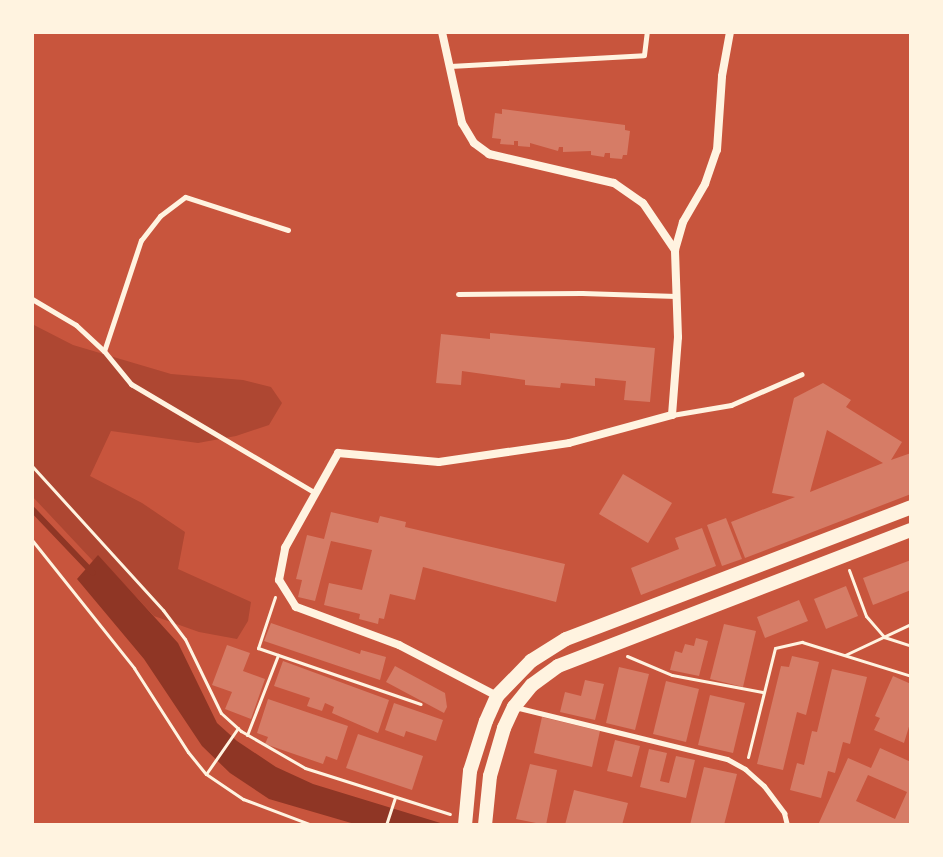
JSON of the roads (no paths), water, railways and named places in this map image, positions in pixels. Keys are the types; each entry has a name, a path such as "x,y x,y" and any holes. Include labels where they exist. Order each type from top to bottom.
{"main road":[{"path":"460,820 470,771 497,696 531,661 566,639 911,507"},
{"path":"485,825 490,776 514,707 532,685 558,666 911,530"}],"street":[{"path":"442,32 462,123 481,149 614,183 643,203 675,250"},
{"path":"497,696 399,645 296,607 279,580 285,548 338,453 439,462 569,443 672,415 678,337 675,250 683,222 705,184 717,150 722,76 730,32"}],"lane":[{"path":"450,66 644,55 647,32"},
{"path":"104,351 141,240 160,216 185,197 288,230"},
{"path":"458,294 676,296"},
{"path":"32,299 76,325 104,351 131,384 315,494"},
{"path":"672,415 731,405 802,374"},
{"path":"514,707 563,716 727,759 745,769 764,786 784,813 787,825"}],"waterway":[{"path":"32,509 93,573"}]}
